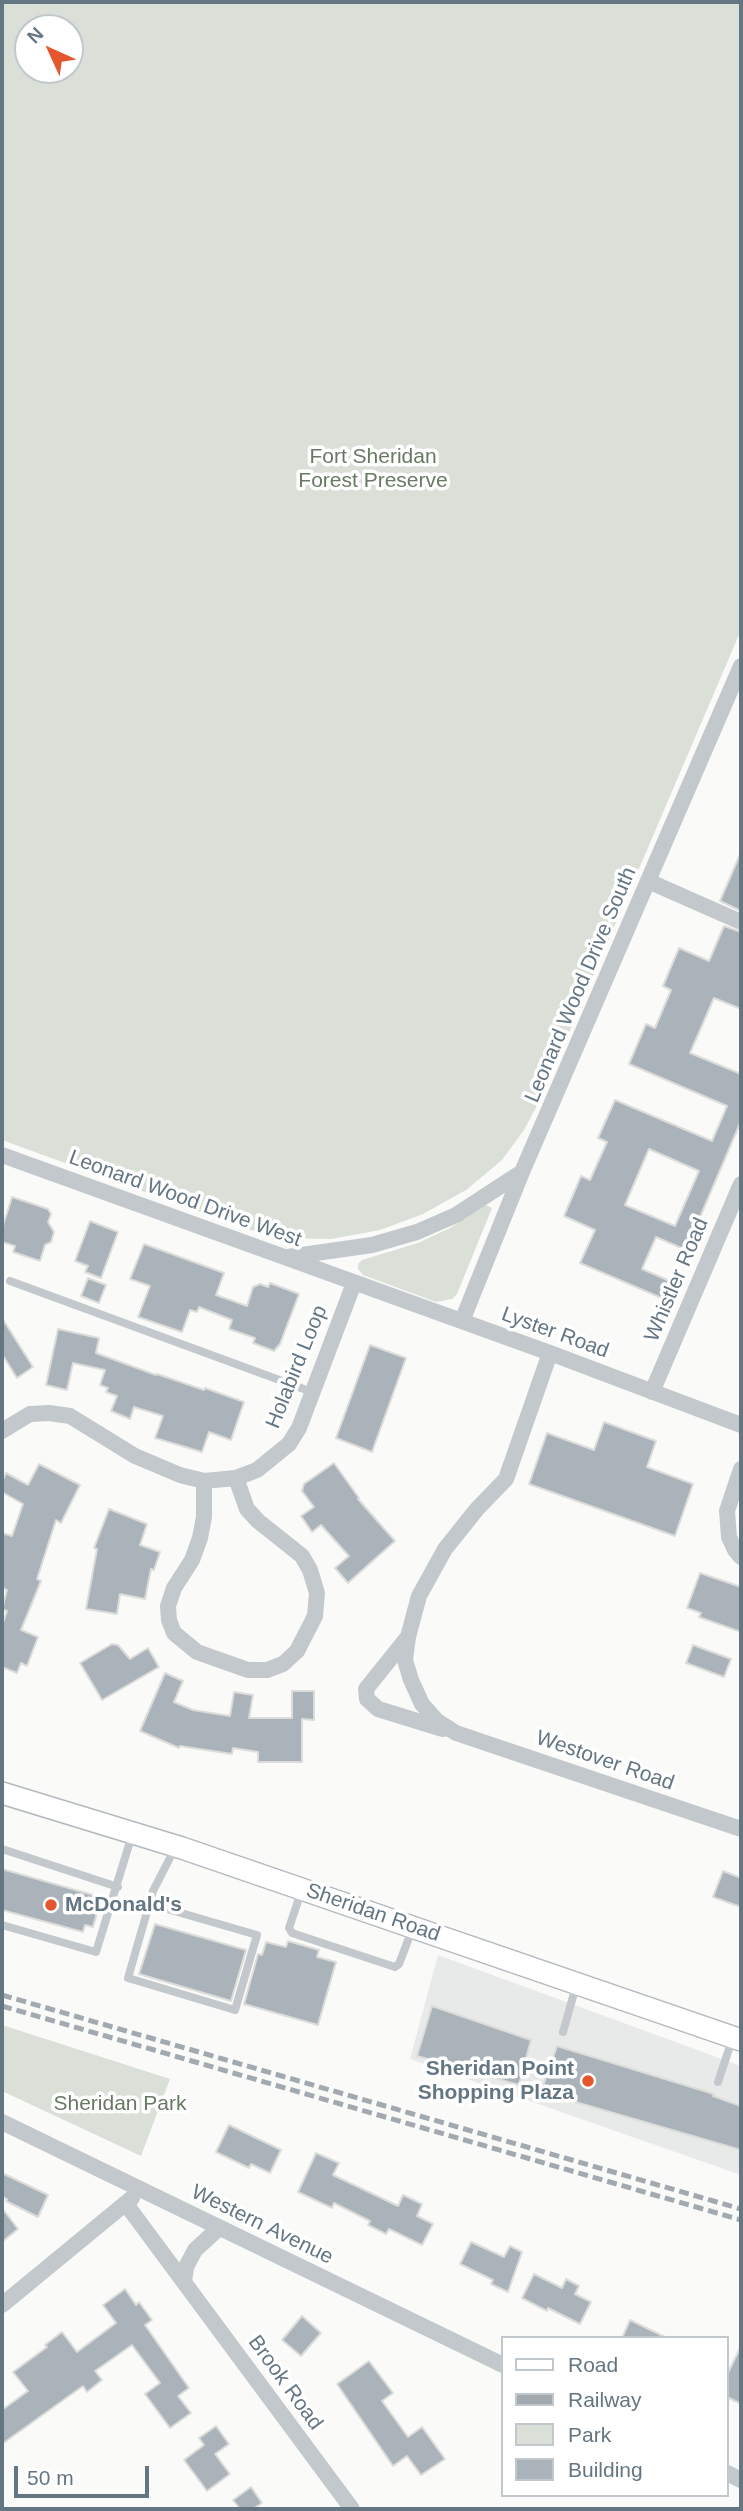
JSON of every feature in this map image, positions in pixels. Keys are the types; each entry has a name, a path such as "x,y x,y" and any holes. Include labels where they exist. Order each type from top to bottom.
{"main road":[{"name":"Sheridan Road","path":"2,1793 176,1846 737,2038"}],"street":[{"name":"Leonard Wood Drive South","path":"462,1321 522,1172 741,666"},
{"path":"648,881 741,922"},
{"name":"Leonard Wood Drive West","path":"2,1155 354,1283"},
{"path":"284,1257 372,1245 417,1232 456,1215 522,1172"},
{"name":"Whistler Road","path":"652,1392 741,1184"},
{"name":"Lyster Road","path":"354,1283 741,1425"},
{"name":"Holabird Loop","path":"2,1431 30,1414 70,1416 157,1467 204,1481 236,1478 257,1470 289,1444 299,1428 354,1283"},
{"name":"Westover Road","path":"456,1733 437,1721 422,1704 405,1660 408,1637 419,1596 435,1565 477,1510 506,1479 550,1353"},
{"path":"741,1469 726,1511 729,1537 741,1557"},
{"path":"204,1481 204,1517 200,1538 192,1560 173,1588 169,1620 174,1633 197,1652 248,1670 267,1670 283,1664 297,1651 315,1616 317,1593 310,1570 302,1556 247,1509 236,1478"},
{"name":"Westover Road","path":"408,1637 366,1689 366,1699 377,1709 741,1829"},
{"name":"Western Avenue","path":"2,2122 502,2365"},
{"path":"2,2305 142,2189"},
{"name":"Brook Road","path":"126,2204 352,2509"},
{"path":"184,2282 186,2267 195,2250 219,2228"}],"lane":[{"path":"10,1281 312,1392"},
{"path":"2,1925 96,1952 133,1833"},
{"path":"150,1904 257,1935 234,2010 128,1978 153,1891 176,1846"},
{"path":"2,1849 118,1887"},
{"path":"302,1889 289,1928 292,1933 394,1966 399,1964 413,1927"},
{"path":"563,2032 577,1983"},
{"path":"718,2082 737,2038"}],"shaded area":[{"path":"438,1955 741,2066 741,2175 410,2059"}],"green space":[{"name":"Fort Sheridan Forest Preserve","path":"2,2 741,2 741,630 541,1098 524,1130 502,1160 466,1190 423,1214 380,1230 331,1239 279,1238 241,1227 2,1140"},
{"path":"486,1205 492,1208 457,1294 452,1299 436,1302 363,1275 358,1269 362,1260 418,1243 450,1228"},
{"name":"Sheridan Park","path":"2,2025 170,2079 141,2156 2,2091"}],"building":[{"path":"741,852 741,911 720,901"},
{"path":"724,926 741,932 741,1009 714,998 690,1053 741,1074 741,1121 686,1250 656,1237 642,1269 672,1282 664,1299 580,1263 595,1230 564,1216 581,1176 590,1180 607,1142 598,1138 615,1100 712,1141 727,1106 629,1064 646,1024 655,1028 671,990 663,986 679,948 709,961","holes":["649,1149 699,1171 675,1226 625,1205"]},
{"path":"12,1197 48,1209 51,1214 48,1222 54,1232 51,1242 45,1245 40,1261 13,1252 15,1246 2,1242 2,1229"},
{"path":"90,1221 118,1232 101,1278 85,1272 88,1266 75,1261"},
{"path":"144,1244 224,1273 216,1295 247,1306 253,1287 260,1284 268,1287 270,1283 299,1294 280,1344 274,1351 253,1343 255,1338 229,1329 232,1320 199,1307 197,1312 190,1310 182,1332 138,1317 150,1286 130,1279"},
{"path":"88,1278 106,1285 99,1303 81,1296"},
{"path":"2,1318 33,1367 17,1378 2,1354"},
{"path":"58,1329 99,1338 96,1353 244,1402 231,1440 209,1432 202,1452 155,1438 163,1416 134,1407 130,1419 111,1411 117,1396 106,1392 108,1388 100,1385 105,1370 73,1363 67,1390 46,1385"},
{"path":"370,1345 406,1358 372,1452 336,1438"},
{"path":"604,1422 656,1441 647,1467 693,1484 675,1536 529,1484 547,1433 594,1450"},
{"path":"334,1463 358,1499 395,1541 348,1583 335,1568 349,1556 321,1525 312,1532 301,1516 314,1507 302,1491 304,1484"},
{"path":"39,1464 80,1485 61,1523 56,1520 37,1579 41,1581 21,1630 38,1637 27,1666 21,1663 17,1673 2,1667 2,1626 7,1611 2,1609 7,1590 2,1587 2,1533 12,1536 23,1504 2,1492 2,1482 6,1473 28,1485"},
{"path":"109,1509 147,1524 140,1545 160,1552 154,1570 151,1569 145,1599 120,1594 117,1614 86,1609 97,1549 94,1548"},
{"path":"700,1573 741,1587 741,1632 699,1617 701,1613 687,1608"},
{"path":"112,1644 118,1645 130,1659 148,1648 159,1667 102,1700 80,1663"},
{"path":"693,1645 731,1659 724,1677 686,1663"},
{"path":"165,1673 183,1681 174,1702 193,1710 230,1716 234,1692 253,1695 249,1718 292,1718 292,1691 314,1691 314,1720 302,1719 302,1762 258,1762 258,1752 233,1748 232,1754 179,1748 140,1731"},
{"name":"McDonald's","path":"2,1869 101,1899 93,1927 85,1925 83,1932 2,1910"},
{"path":"723,1871 741,1878 741,1907 713,1897"},
{"path":"155,1924 246,1950 231,2001 139,1974"},
{"path":"288,1941 319,1950 317,1957 336,1962 318,2025 244,2004 258,1954 262,1955 266,1942 286,1947"},
{"path":"432,2006 531,2040 519,2085 417,2056"},
{"path":"557,2046 714,2094 713,2096 741,2106 741,2150 541,2092"},
{"path":"229,2125 281,2150 270,2173 251,2164 249,2168 216,2152"},
{"path":"316,2153 339,2163 333,2175 398,2206 403,2195 422,2204 417,2216 433,2224 422,2245 389,2229 386,2234 368,2225 370,2221 334,2203 332,2208 298,2192"},
{"path":"2,2173 48,2195 38,2217 6,2201 2,2196"},
{"path":"2,2208 18,2229 2,2242"},
{"path":"471,2242 504,2257 510,2246 522,2252 508,2292 491,2284 493,2280 460,2264"},
{"path":"534,2274 562,2288 566,2279 579,2286 575,2294 591,2302 580,2324 522,2298"},
{"path":"125,2289 136,2305 139,2302 152,2320 145,2325 189,2388 178,2396 191,2413 170,2428 145,2394 160,2383 132,2345 95,2371 102,2380 87,2392 83,2386 2,2444 2,2410 28,2391 13,2372 47,2347 45,2345 62,2332 77,2352 116,2323 103,2305"},
{"path":"302,2316 321,2333 301,2356 282,2340"},
{"path":"630,2320 663,2336 623,2336"},
{"path":"741,2346 741,2404 729,2398 729,2371"},
{"path":"369,2361 393,2393 382,2401 408,2437 422,2427 445,2459 421,2475 407,2456 393,2466 337,2384"},
{"path":"216,2426 229,2444 215,2454 230,2474 207,2491 184,2460 204,2445 199,2438"},
{"path":"251,2487 262,2503 253,2509 240,2509 233,2500"}],"railway":[{"path":"2,1995 741,2209"},
{"path":"2,2006 741,2220"}],"place":[{"name":"McDonald's","path":"51,1905"},
{"name":"Sheridan Point Shopping Plaza","path":"588,2081"}]}
